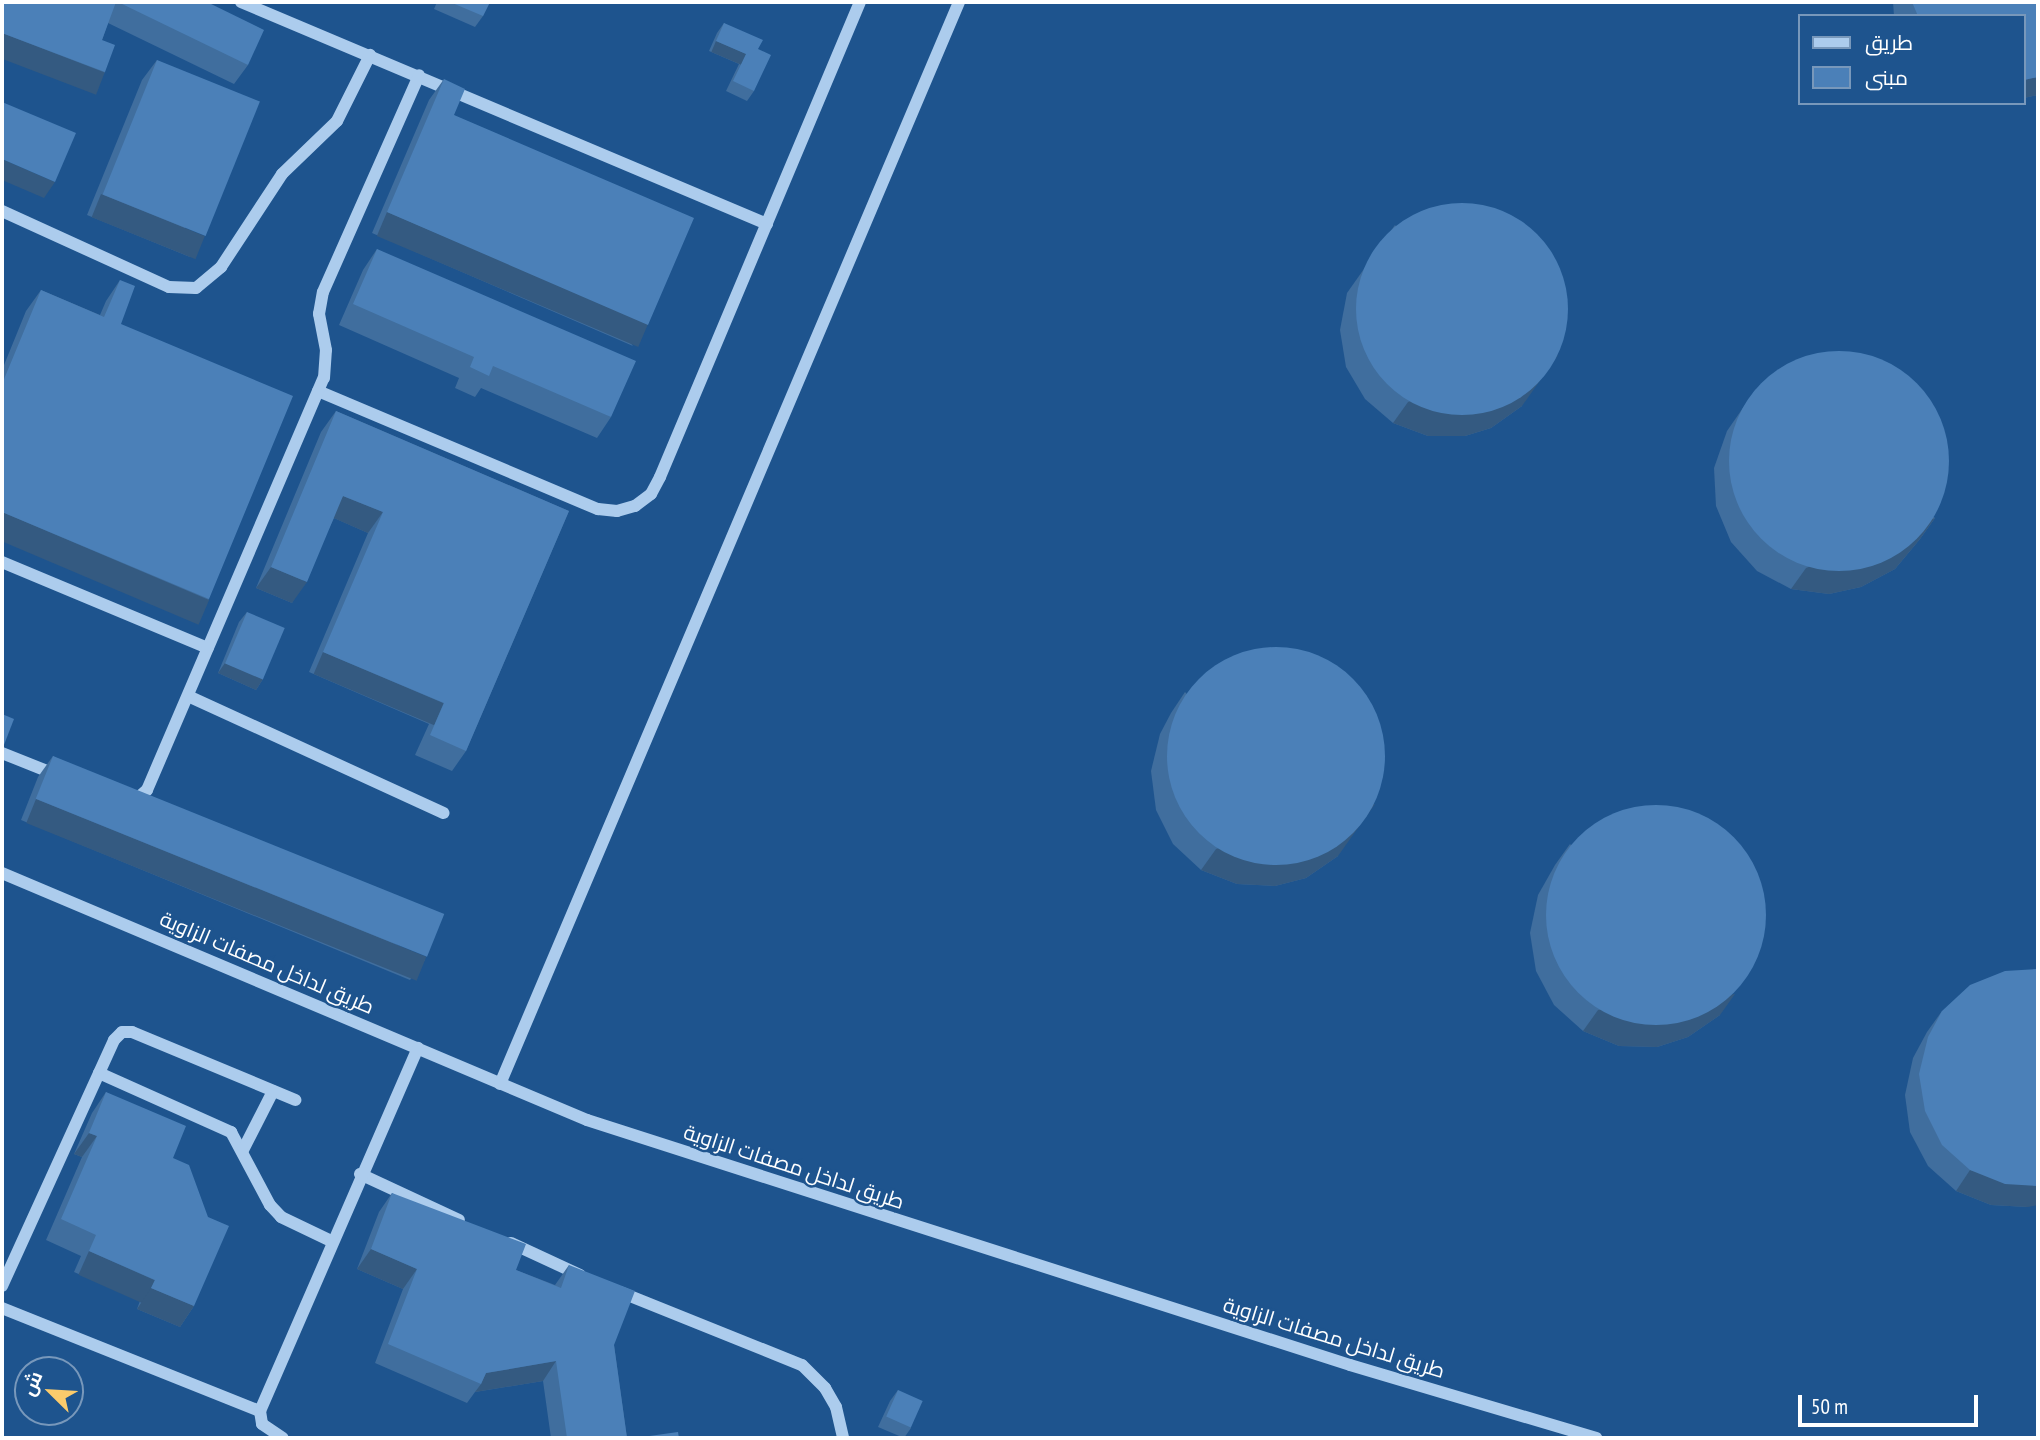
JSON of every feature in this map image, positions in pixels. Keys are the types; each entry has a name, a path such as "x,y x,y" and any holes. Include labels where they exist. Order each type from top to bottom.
{"street":[{"path":"241,2 767,224"},
{"path":"318,391 598,509 617,511 635,506 651,494 660,477 860,2"},
{"path":"500,1084 959,2"},
{"path":"2,211 169,286 196,288 221,267 282,174 337,121 370,55"},
{"path":"123,802 144,797 318,391 326,365 319,314 323,292 419,75"},
{"path":"2,562 208,648"},
{"path":"188,696 444,813"},
{"path":"2,753 75,782"},
{"name":"طريق لداخل مصفات الزاوية","path":"2,873 587,1120 706,1160 1596,1438"},
{"path":"2,1286 114,1040 121,1032 132,1032 295,1100"},
{"path":"283,1438 262,1424 260,1411 360,1174 418,1048"},
{"path":"99,1073 231,1132 243,1150 270,1205 281,1217 331,1241"},
{"path":"243,1150 273,1091"},
{"path":"360,1174 471,1225"},
{"path":"496,1237 601,1284 803,1365 825,1388 836,1407 843,1438"},
{"path":"2,1308 260,1411"}],"building":[{"path":"5,2 116,2 102,40 115,45 105,72 2,33 2,9"},
{"path":"118,2 207,2 264,30 248,65"},
{"path":"450,2 490,2 483,16"},
{"path":"1912,2 2038,2 2038,77 2026,80 2026,14 1917,14"},
{"path":"724,23 763,40 758,49 771,55 754,91 733,81 746,54 716,41"},
{"path":"157,60 260,102 206,236 103,194"},
{"path":"444,79 465,89 454,115 694,218 648,325 387,212"},
{"path":"2,102 76,133 55,182 2,159"},
{"path":"1462,203 1503,211 1537,234 1560,268 1568,309 1560,350 1537,384 1503,407 1462,415 1421,407 1387,384 1364,350 1356,309 1364,268 1387,234 1421,211"},
{"path":"377,249 636,361 611,417 493,366 489,376 470,367 474,357 353,304"},
{"path":"120,280 135,286 121,324 293,396 209,599 2,512 2,384 41,290 104,317"},
{"path":"1839,351 1881,359 1917,383 1941,419 1949,461 1941,503 1917,539 1881,563 1839,571 1797,563 1761,539 1737,503 1729,461 1737,419 1761,383 1797,359"},
{"path":"336,411 569,511 466,751 430,735 444,703 323,652 383,512 343,496 307,582 271,567"},
{"path":"247,612 285,628 263,680 225,664"},
{"path":"1287,647 1308,651 1328,660 1345,671 1361,687 1381,724 1385,756 1377,798 1367,817 1345,841 1308,861 1265,865 1244,861 1224,852 1207,841 1191,825 1171,788 1167,745 1171,724 1180,704 1191,687 1207,671 1244,651"},
{"path":"2,714 14,719 2,750"},
{"path":"53,756 444,914 427,957 36,799"},
{"path":"1667,805 1698,813 1717,823 1734,837 1748,854 1758,873 1764,893 1764,937 1758,957 1748,976 1734,993 1717,1007 1688,1021 1645,1025 1624,1021 1604,1012 1586,1000 1571,985 1550,947 1546,904 1550,883 1559,863 1571,845 1586,830 1624,809"},
{"path":"2038,969 2038,1186 2005,1184 1970,1170 1942,1145 1925,1111 1919,1074 1928,1037 1942,1011 1970,985 2005,971"},
{"path":"106,1092 186,1126 173,1158 189,1165 208,1217 229,1226 194,1306 151,1288 155,1280 89,1251 96,1235 61,1219 97,1136 89,1133"},
{"path":"392,1193 526,1244 516,1270 561,1288 569,1265 635,1291 614,1345 627,1438 567,1438 556,1361 486,1373 481,1384 388,1344 417,1269 371,1249"},
{"path":"898,1390 923,1401 911,1427 886,1416"},
{"path":"678,1432 679,1438 635,1438"}]}
